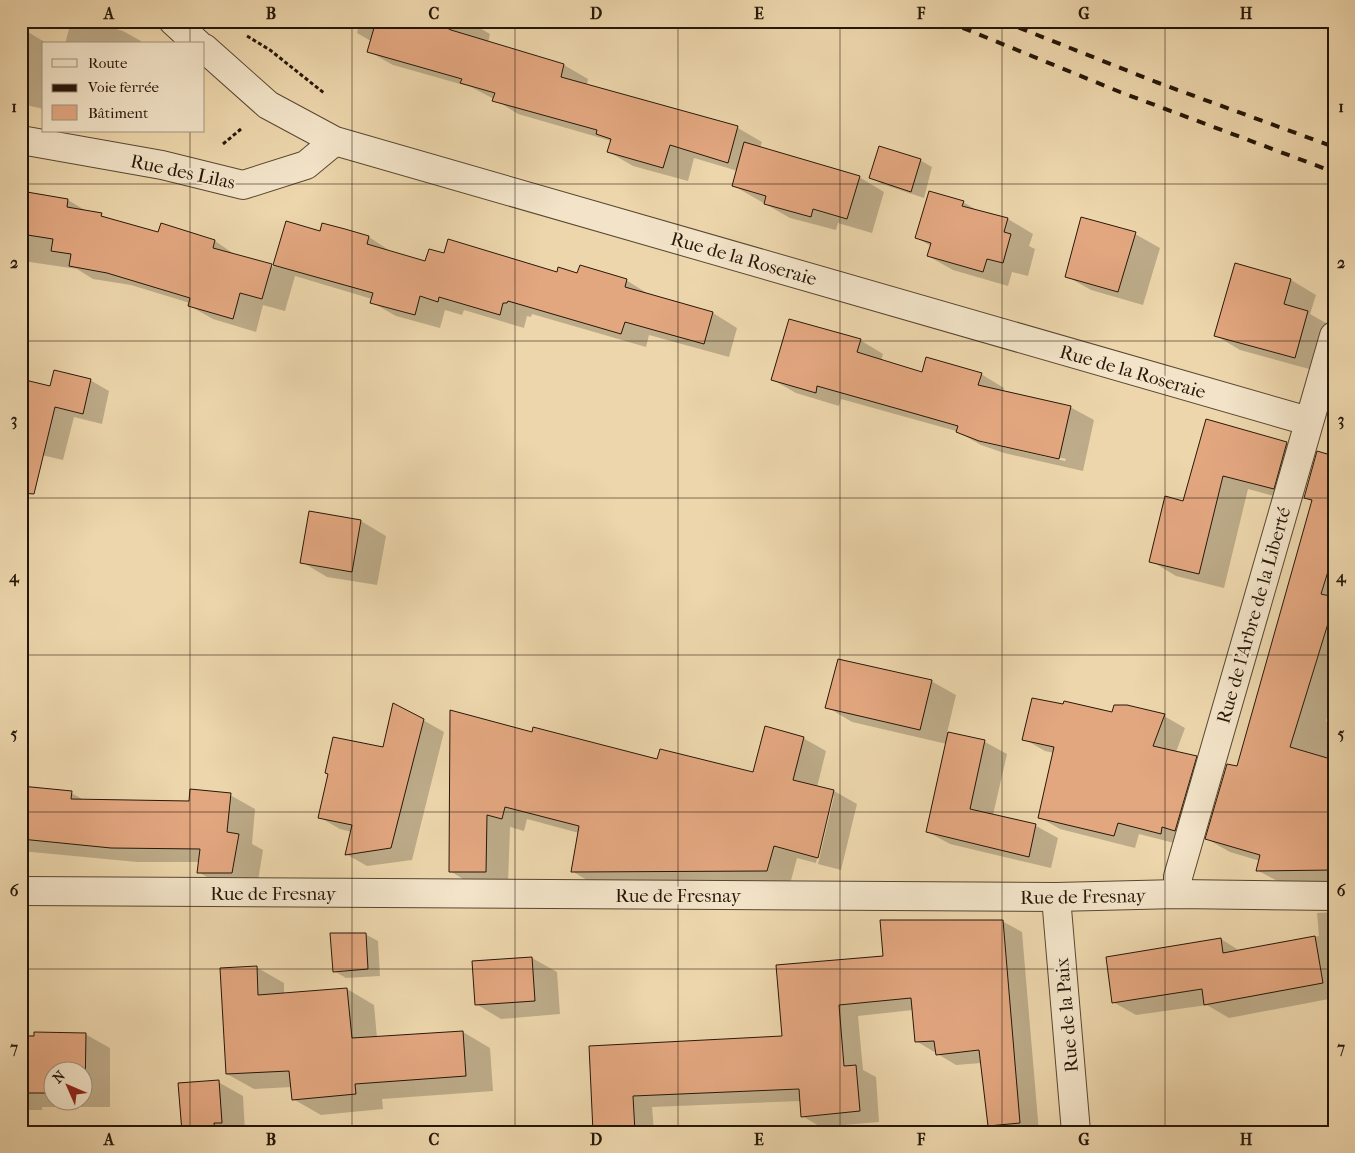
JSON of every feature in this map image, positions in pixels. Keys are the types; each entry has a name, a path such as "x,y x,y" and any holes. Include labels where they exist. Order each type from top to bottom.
{"street":[{"path":"173,21 196,42"},
{"name":"Rue de la Roseraie","path":"205,49 268,105 335,141 1308,421"},
{"name":"Rue des Lilas","path":"21,140 162,165 243,185 306,165 335,141"},
{"name":"Rue de l'Arbre de la Liberté","path":"1178,894 1178,877 1334,336"},
{"name":"Rue de Fresnay","path":"21,891 1056,897 1178,894 1334,896"},
{"name":"Rue de la Paix","path":"1056,897 1076,1132"}],"path":[{"path":"238,31 270,50 327,95"},
{"path":"190,172 268,105"}],"building":[{"path":"376,21 447,21 445,27 451,30 564,64 561,77 738,126 728,163 670,145 663,168 607,152 611,139 596,134 597,130 492,101 495,93 460,83 462,79 367,52"},
{"path":"744,142 860,176 847,219 813,209 811,217 764,204 766,196 732,186"},
{"path":"879,146 921,159 911,192 869,178"},
{"path":"21,191 68,199 67,207 102,213 101,216 158,232 161,223 215,240 213,248 272,264 262,299 240,293 233,319 188,306 190,298 107,273 69,266 71,254 51,251 53,239 21,234"},
{"path":"929,191 964,201 962,206 1008,218 1004,232 1011,234 1003,263 987,259 983,272 927,256 931,243 915,238"},
{"path":"1081,217 1136,232 1118,292 1065,277"},
{"path":"286,221 320,231 322,223 345,229 369,236 367,244 425,261 429,249 444,253 448,239 557,272 558,267 577,273 580,265 627,279 625,287 713,312 704,344 625,322 621,334 508,301 503,303 500,315 439,297 438,302 420,296 415,315 370,303 373,293 273,265"},
{"path":"1235,263 1291,279 1284,304 1308,311 1295,358 1214,336"},
{"path":"789,319 861,339 857,352 922,372 926,357 982,373 978,385 1071,406 1059,459 979,441 956,432 958,426 817,386 816,393 771,380"},
{"path":"54,370 91,379 83,414 55,407 34,494 21,493 21,379 50,386"},
{"path":"1206,419 1287,442 1274,489 1223,476 1199,574 1149,562 1165,496 1183,501"},
{"path":"1317,451 1334,456 1334,552 1321,594 1334,597 1334,604 1290,747 1334,760 1334,870 1256,871 1260,855 1205,839 1227,764 1237,766 1312,500 1304,498"},
{"path":"309,511 361,520 352,572 300,563"},
{"path":"838,659 932,680 920,730 825,708"},
{"path":"1032,698 1063,704 1064,701 1112,712 1114,705 1127,705 1165,714 1153,746 1197,756 1175,831 1162,827 1161,834 1118,823 1114,836 1038,818 1054,747 1022,740"},
{"path":"393,703 424,719 391,848 345,855 352,825 318,818 328,774 325,773 333,737 383,747"},
{"path":"450,710 532,732 533,727 657,759 660,749 753,772 765,726 804,737 793,780 834,790 818,858 774,846 767,871 571,872 579,826 505,807 502,819 487,815 486,872 449,872"},
{"path":"948,732 985,740 970,809 1036,824 1029,857 926,832"},
{"path":"21,786 72,791 71,799 189,801 190,789 231,793 227,832 239,834 232,873 197,873 200,849 111,848 21,839"},
{"path":"880,920 1003,920 1020,1123 988,1126 979,1050 936,1055 934,1041 915,1042 911,998 839,1005 844,1066 856,1065 860,1111 801,1117 799,1089 633,1096 635,1132 593,1132 589,1046 782,1036 776,965 883,956"},
{"path":"330,933 366,933 368,969 333,972"},
{"path":"1315,936 1323,983 1204,1005 1202,989 1112,1003 1106,957 1221,938 1223,953"},
{"path":"532,957 535,1001 475,1005 472,961"},
{"path":"257,966 258,995 347,988 352,1038 463,1031 466,1076 355,1084 356,1094 292,1100 289,1071 226,1074 220,968"},
{"path":"34,1032 86,1033 86,1060 42,1060 42,1093 21,1093 21,1036 34,1036"},
{"path":"219,1080 222,1123 214,1123 215,1132 182,1132 178,1083"}],"railway":[{"path":"946,21 1120,92 1334,172"},
{"path":"1002,21 1156,82 1334,147"}]}
